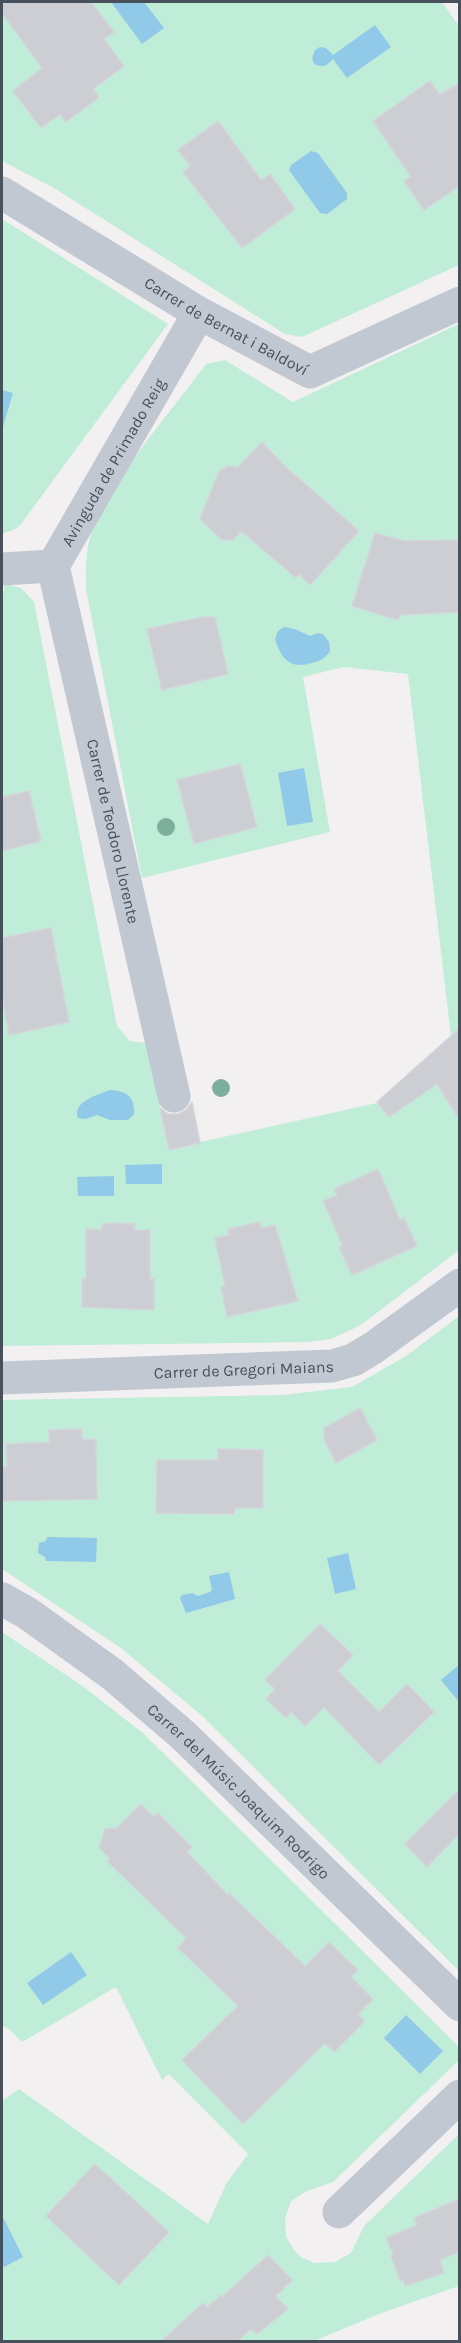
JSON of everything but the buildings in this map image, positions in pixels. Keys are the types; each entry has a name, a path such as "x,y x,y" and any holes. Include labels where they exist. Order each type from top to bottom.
{"street":[{"name":"Carrer de Bernat i Baldoví","path":"2,192 199,313 310,372 459,303"},
{"name":"Avinguda de Primado Reig","path":"53,566 199,313"},
{"path":"2,569 53,566"},
{"name":"Carrer de Teodoro Llorente","path":"53,566 174,1096"},
{"name":"Carrer de Gregori Maians","path":"2,1378 332,1366 353,1360 373,1348 459,1285"},
{"name":"Carrer del Músic Joaquim Rodrigo","path":"2,1599 27,1613 112,1674 184,1736 459,2005"},
{"path":"339,2212 459,2096"}],"green space":[{"path":"2,2 442,2 459,26 459,265 302,337 285,334 54,188 2,161"},
{"path":"2,219 168,324 21,524 2,534"},
{"path":"459,324 459,1250 361,1325 331,1339 309,1342 2,1346 2,601 5,584 21,588 34,602 117,1026 130,1041 146,1043 169,1149 377,1103 451,1036 408,674 343,667 303,677 330,832 142,878 86,589 87,551 93,529 116,486 206,364 225,360 293,402"},
{"path":"459,1316 459,1971 202,1716 121,1648 2,1569 2,1400 282,1395 352,1387 406,1356"},
{"path":"2,1632 84,1687 144,1734 457,2045 458,2061 333,2182 307,2191 291,2201 285,2219 286,2237 301,2257 314,2263 335,2262 351,2253 364,2226 459,2134 459,2286 384,2312 314,2341 2,2341 2,2101 19,2089 208,2224 226,2184 248,2154 169,2074 162,2080 116,1987 22,2042 8,2028 2,2026"}],"water":[{"path":"111,2 144,2 164,28 142,44"},
{"path":"375,25 391,47 347,78 333,59 325,66 314,64 312,58 315,50 320,47 326,48 333,55"},
{"path":"311,151 318,153 347,193 347,199 327,214 320,213 289,170 291,165"},
{"path":"2,390 13,393 2,430"},
{"path":"284,627 310,636 323,634 329,642 330,651 322,659 307,664 289,662 284,658 275,639 278,631"},
{"path":"304,768 313,822 287,826 278,773"},
{"path":"110,1090 125,1093 131,1099 134,1114 128,1120 110,1120 97,1115 86,1119 78,1118 77,1112 82,1103"},
{"path":"162,1164 162,1184 126,1184 125,1165"},
{"path":"114,1176 114,1196 78,1196 77,1177"},
{"path":"47,1537 97,1538 96,1562 46,1561 45,1557 38,1553 39,1543 46,1541"},
{"path":"348,1553 356,1589 335,1594 327,1558"},
{"path":"229,1572 235,1599 186,1613 180,1598 182,1595 192,1593 198,1596 210,1592 212,1590 209,1576"},
{"path":"459,1665 459,1702 441,1680"},
{"path":"71,1952 87,1975 43,2005 27,1983"},
{"path":"406,2015 443,2051 420,2074 384,2038"},
{"path":"4,2219 23,2257 4,2267 2,2263 2,2220"}]}
